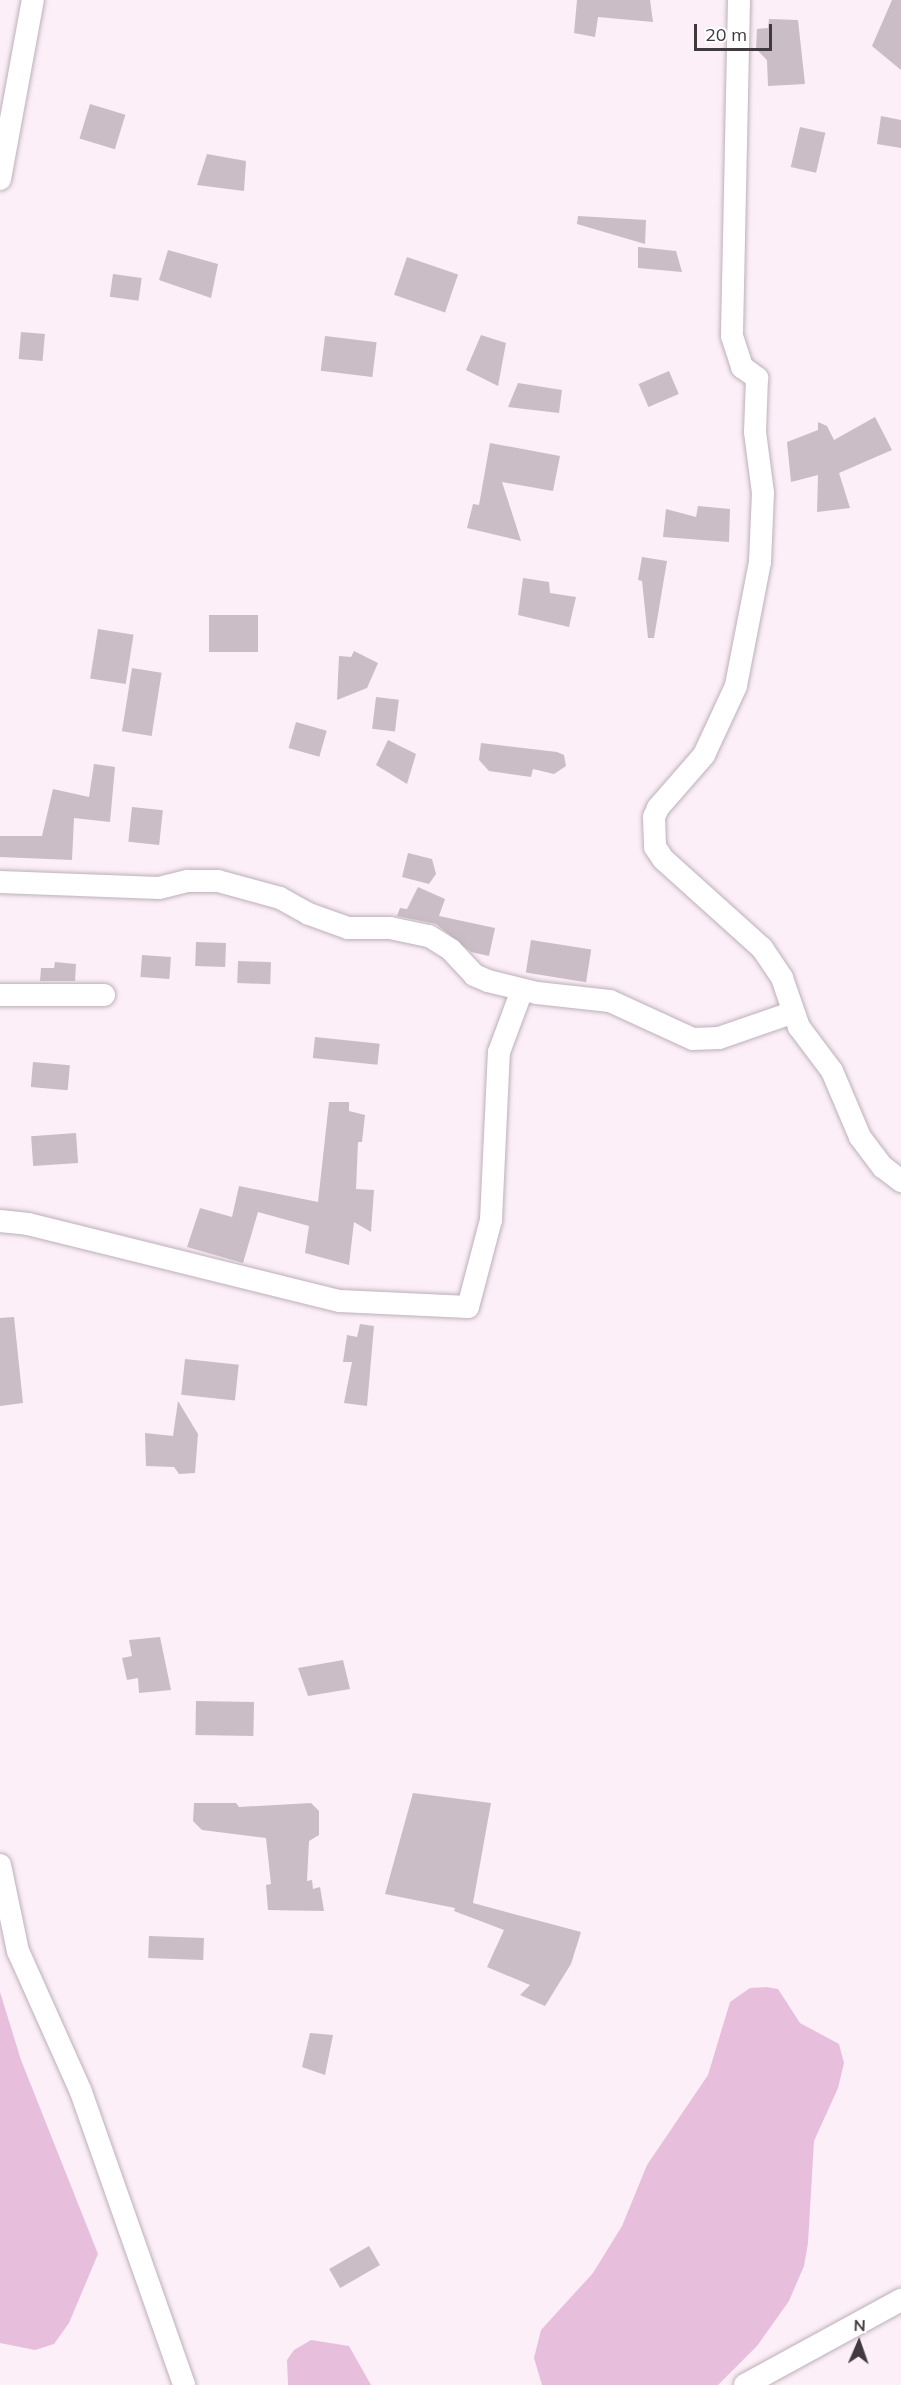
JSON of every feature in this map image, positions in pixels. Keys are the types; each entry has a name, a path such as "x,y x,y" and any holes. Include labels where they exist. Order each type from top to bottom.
{"street":[{"path":"0,179 33,0"},
{"path":"739,0 732,336 742,367 757,378 755,432 763,493 760,562 742,667 719,728 704,755 663,799 653,828 655,847 663,859 762,948 782,978 791,1013 832,1071 870,1153 901,1181"},
{"path":"0,882 159,888 188,881 218,881 280,898 309,914 348,928 390,928 429,936 451,951 474,975 522,990 610,1001 693,1039 719,1038 791,1013"},
{"path":"0,1221 28,1224 340,1300 468,1307 491,1220 499,1052 522,990"},
{"path":"0,995 104,995"},
{"path":"0,1867 18,1951 81,2091 184,2385"},
{"path":"745,2385 901,2300"}],"shaded area":[{"path":"750,1988 778,1989 800,2023 839,2044 844,2063 838,2088 814,2141 808,2243 804,2266 789,2301 757,2346 718,2385 542,2385 534,2358 541,2330 593,2273 622,2226 647,2165 708,2075 730,2002"},
{"path":"0,1992 21,2060 98,2254 69,2323 54,2344 35,2350 0,2343"},
{"path":"311,2340 349,2346 371,2385 288,2385 287,2360 294,2350"}],"building":[{"path":"577,0 650,0 653,22 598,17 595,37 574,33"},
{"path":"892,0 901,0 901,70 872,46"},
{"path":"769,19 798,20 805,84 768,86 767,60 756,49 757,29 768,28"},
{"path":"90,104 125,115 115,149 79,138"},
{"path":"881,116 901,120 901,148 877,144"},
{"path":"800,127 825,133 816,173 791,167"},
{"path":"207,154 246,161 244,191 197,185"},
{"path":"578,216 646,220 645,244 577,224"},
{"path":"638,247 676,251 682,272 638,268"},
{"path":"168,250 218,264 211,298 159,280"},
{"path":"407,257 458,275 445,312 394,295"},
{"path":"113,274 142,278 139,301 110,297"},
{"path":"21,332 45,334 43,361 19,359"},
{"path":"481,335 506,343 498,386 466,370"},
{"path":"325,336 377,342 372,377 321,371"},
{"path":"669,371 679,394 648,407 639,384"},
{"path":"518,383 562,390 559,413 508,407"},
{"path":"875,417 892,450 839,473 850,508 817,512 818,475 791,482 787,442 818,430 818,422 827,426 834,440"},
{"path":"490,443 560,456 553,491 502,482 521,541 467,528 473,504 479,505"},
{"path":"698,506 730,509 729,542 663,537 666,509 696,517"},
{"path":"642,557 667,561 654,638 648,638 642,581 638,580"},
{"path":"523,578 549,582 550,593 576,597 569,627 518,615"},
{"path":"209,615 258,615 258,652 209,652"},
{"path":"98,629 134,635 126,684 90,678"},
{"path":"354,651 378,663 367,688 337,700 339,656 351,657"},
{"path":"132,668 162,673 152,736 122,731"},
{"path":"376,697 399,700 395,732 372,729"},
{"path":"296,722 327,731 319,757 289,748"},
{"path":"388,740 416,754 407,784 376,765"},
{"path":"481,743 557,752 564,755 566,766 554,774 533,769 531,777 489,771 479,760"},
{"path":"94,764 115,767 110,822 74,818 72,860 0,857 0,836 42,836 53,789 89,797"},
{"path":"132,807 163,810 159,845 128,842"},
{"path":"408,853 432,859 436,874 429,884 402,877"},
{"path":"418,887 445,899 439,916 495,928 489,956 471,952 436,924 397,916 400,908 407,909"},
{"path":"531,940 591,950 586,982 526,973"},
{"path":"196,942 226,943 225,967 195,966"},
{"path":"142,955 171,957 169,979 140,977"},
{"path":"238,961 271,962 270,984 237,983"},
{"path":"55,962 76,964 75,981 40,981 41,968 54,968"},
{"path":"315,1037 380,1044 377,1065 313,1058"},
{"path":"33,1062 70,1065 68,1090 31,1087"},
{"path":"329,1102 349,1102 349,1111 365,1115 362,1142 358,1142 356,1189 374,1190 371,1232 354,1222 349,1265 305,1253 309,1226 258,1212 243,1263 187,1247 200,1208 232,1217 239,1186 318,1202"},
{"path":"76,1133 78,1163 33,1166 31,1136"},
{"path":"14,1317 23,1403 0,1406 0,1318"},
{"path":"360,1324 374,1326 367,1406 344,1403 352,1362 343,1362 347,1335 357,1337"},
{"path":"185,1359 239,1365 235,1400 181,1395"},
{"path":"178,1401 198,1434 195,1473 179,1474 174,1467 146,1466 145,1433 173,1436"},
{"path":"160,1637 171,1690 139,1693 138,1678 127,1680 122,1658 132,1656 129,1640"},
{"path":"343,1660 350,1689 308,1696 298,1668"},
{"path":"196,1701 254,1702 253,1736 195,1735"},
{"path":"413,1793 491,1803 473,1903 581,1932 571,1964 545,2006 520,1995 530,1985 487,1967 504,1930 454,1911 455,1908 385,1894"},
{"path":"194,1803 236,1803 239,1807 311,1803 319,1811 319,1835 309,1841 307,1881 312,1880 313,1889 320,1887 324,1911 268,1910 266,1885 271,1884 266,1838 202,1830 193,1821"},
{"path":"149,1936 204,1938 203,1960 148,1958"},
{"path":"310,2033 333,2035 325,2075 302,2067"},
{"path":"369,2246 380,2265 340,2288 329,2269"}]}
